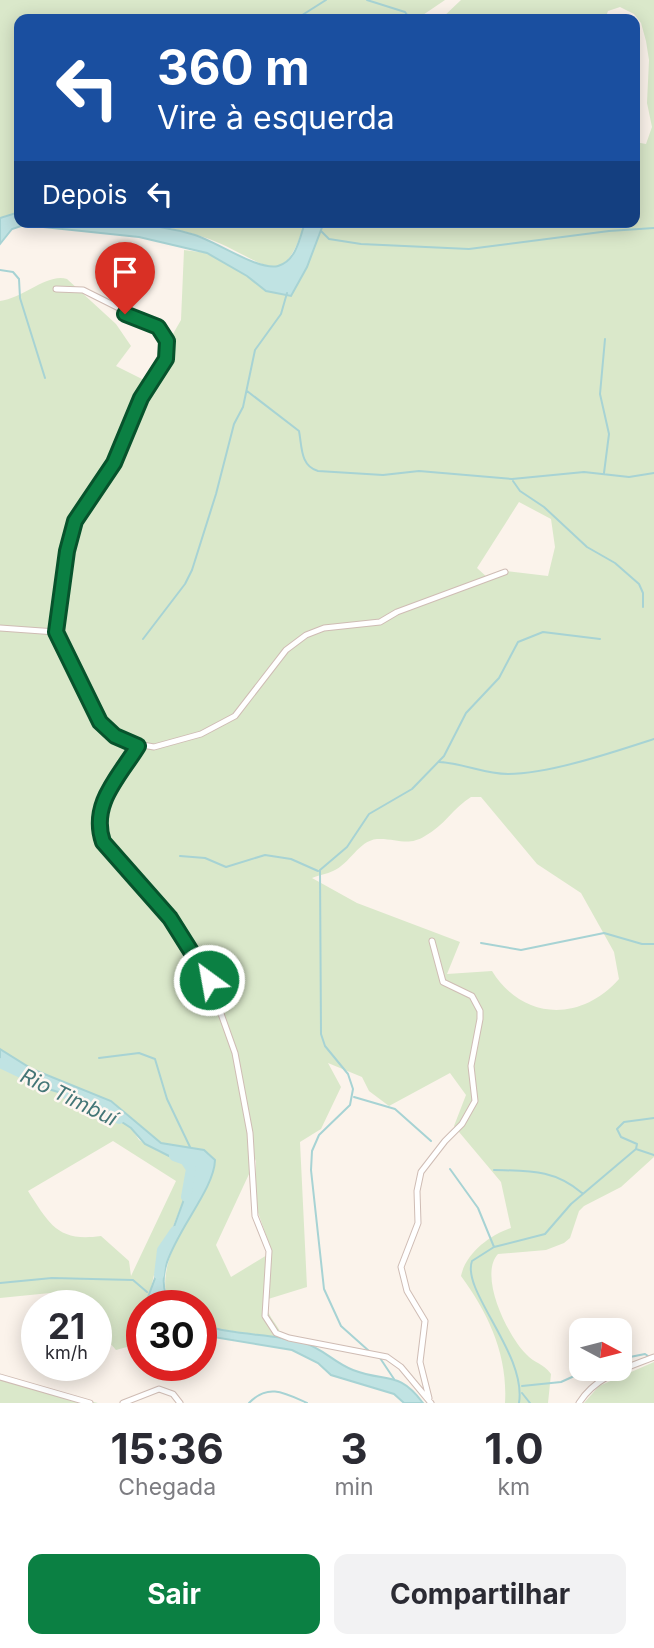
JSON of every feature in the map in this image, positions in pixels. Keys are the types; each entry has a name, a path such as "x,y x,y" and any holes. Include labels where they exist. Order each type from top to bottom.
{"street":[{"path":"56,289 83,290 158,327 167,341 166,359 138,405 114,463 75,521 67,551 56,632 100,722 115,736 138,746 177,743 235,716 286,650 316,630 380,622 397,612 505,572"},
{"path":"0,628 56,632"},
{"path":"138,746 100,806 98,828 110,851 170,918 209,980 236,1053 250,1133 255,1216 269,1251 264,1308 268,1325 282,1336 387,1357 401,1367 431,1402"},
{"path":"431,1402 420,1362 425,1321 407,1291 401,1267 418,1223 417,1191 421,1172 444,1141 462,1124 475,1101 471,1066 480,1011 472,996 443,982 432,941"},
{"path":"579,1403 586,1392 604,1378 654,1357"},
{"path":"0,1377 90,1403"},
{"path":"124,1403 159,1389 173,1394 180,1403"}],"green space":[{"path":"0,0 445,0 424,14 14,14 14,214 0,218"},
{"path":"461,0 654,0 654,1157 621,1187 584,1206 579,1211 570,1238 564,1243 546,1250 498,1254 491,1276 493,1291 504,1320 526,1354 551,1374 548,1403 505,1403 503,1369 495,1336 480,1305 461,1276 468,1260 480,1246 511,1228 501,1182 454,1126 466,1095 450,1073 389,1106 369,1091 362,1077 328,1063 341,1087 321,1129 300,1142 307,1287 265,1300 270,1316 284,1338 217,1329 217,1290 166,1290 167,1267 178,1236 211,1178 209,1153 161,1143 111,1101 32,1069 0,1049 0,301 51,279 67,279 116,324 131,346 116,366 146,381 181,320 184,250 207,253 247,276 266,291 291,296 307,267 322,228 640,228 640,143 646,144 652,127 647,103 649,60 640,14 620,7 608,11 607,14 446,14","holes":["519,502 551,519 555,547 548,576 506,571 489,579 477,568","471,797 481,797 537,864 581,893 614,952 619,979 604,993 587,1003 570,1009 536,1007 505,987 492,971 447,974 460,942 357,903 312,878 339,868 370,841 384,839 407,842 419,839 432,832 465,801","256,1159 255,1204 272,1252 231,1277 216,1245"]},
{"path":"167,228 303,228 289,257 281,265 272,266 199,236"},
{"path":"0,1062 45,1088 91,1102 131,1128 139,1140 159,1152 185,1160 192,1167 190,1183 150,1290 126,1290 126,1347 116,1350 112,1345 112,1290 21,1290 21,1296 0,1298","holes":["113,1141 176,1181 131,1276 129,1261 101,1236 86,1237 65,1233 49,1222 28,1191"]},
{"path":"654,1362 654,1403 584,1403 599,1386 610,1381 632,1381 632,1372"},
{"path":"0,1377 98,1403 0,1403"}],"water":[{"path":"14,214 15,228 0,244 0,218"},
{"path":"53,228 162,228 195,235 260,264 278,266 293,254 303,228 322,228 307,267 291,296 266,291 247,276 207,253 139,237"},
{"path":"0,1049 32,1069 111,1101 161,1143 204,1150 215,1160 212,1176 171,1252 165,1271 164,1290 151,1290 190,1183 192,1167 185,1160 169,1156 145,1144 131,1128 91,1102 45,1088 0,1062"},
{"path":"217,1329 302,1342 353,1370 399,1381 423,1403 404,1403 394,1394 331,1375 318,1363 292,1350 217,1338"}],"waterway":[{"path":"304,14 326,0"},
{"path":"367,0 406,14"},
{"path":"321,231 329,239 361,244 469,249 654,228"},
{"path":"0,270 13,272 19,279 20,298 45,378"},
{"path":"143,639 185,584 192,570 234,424 243,407 255,350 281,314 287,293"},
{"path":"604,473 609,434 600,394 605,339"},
{"path":"247,391 299,431 305,460 318,471 383,475 419,471 512,479 584,472 629,477 654,473"},
{"path":"513,481 520,491 544,507 587,547 615,563 639,584 643,593 643,607"},
{"path":"369,1351 341,1326 324,1289 311,1170 312,1151 319,1135 350,1105 353,1089 348,1074 325,1046 321,1034 320,870 347,847 369,814 412,789 444,756 466,713 499,678 518,642 543,632 600,639"},
{"path":"439,762 499,774 524,773 581,761 654,739"},
{"path":"180,856 205,858 226,867 265,855 291,859 318,871"},
{"path":"481,943 521,950 604,933 642,944 654,944"},
{"path":"99,1058 139,1053 155,1059 167,1099 190,1147"},
{"name":"Rio Timbuí","path":"0,1063 21,1073"},
{"name":"Rio Timbuí","path":"66,1094 119,1119"},
{"path":"354,1097 395,1109 431,1141"},
{"path":"654,1118 624,1122 617,1129 621,1137 637,1144 636,1149 654,1155"},
{"path":"519,1403 519,1384 513,1364 476,1289 471,1274 472,1261 494,1247 545,1234 571,1204 636,1149"},
{"name":"Rio Timbuí","path":"174,1156 185,1160 191,1169 186,1197"},
{"path":"450,1169 478,1208 494,1247"},
{"path":"494,1170 530,1171 551,1175 582,1193"},
{"name":"Rio Timbuí","path":"159,1275 162,1250 175,1231"},
{"path":"0,1283 52,1278 133,1280 145,1290"},
{"path":"632,1357 645,1354 654,1360"},
{"path":"380,1358 394,1379"},
{"path":"522,1386 561,1382 569,1378"},
{"path":"249,1403 263,1393 270,1392 284,1393 307,1403"},
{"path":"522,1393 530,1403"}],"route":[{"path":"125,314 158,327 167,341 166,359 141,398 114,463 99,490 75,521 67,551 56,632 100,722 115,736 138,746 100,806 97,817 103,842 133,880 170,918 209,980"}]}
